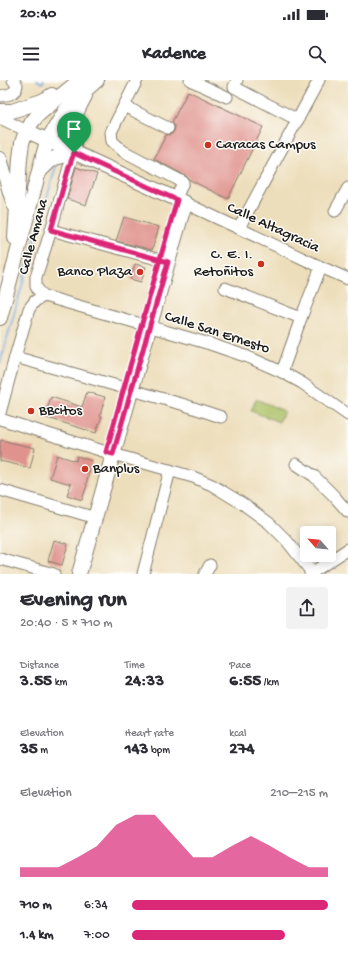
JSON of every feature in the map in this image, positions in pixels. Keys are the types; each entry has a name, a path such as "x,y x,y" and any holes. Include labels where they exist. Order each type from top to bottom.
{"main road":[{"path":"0,111 12,111 88,83"},
{"path":"0,318 47,140 66,110 79,96 88,83"},
{"path":"74,153 74,122 88,83"},
{"path":"0,292 15,239 22,143 32,122 64,92"},
{"path":"47,140 46,131 48,124 62,101 64,92"},
{"path":"27,131 180,201 109,453 79,574"},
{"path":"39,173 50,161 55,158 74,153"},
{"path":"55,158 65,162 69,167"},
{"path":"0,159 17,214"},
{"path":"71,574 92,517"}],"street":[{"path":"0,96 12,94 17,89 17,85 14,80"},
{"path":"137,80 111,132 112,141 123,151 183,182 180,201"},
{"path":"190,80 227,97"},
{"path":"237,80 234,87 298,120"},
{"path":"239,228 319,80"},
{"path":"124,106 168,128"},
{"path":"0,118 27,131"},
{"name":"Calle Amana","path":"0,413 29,310 35,301 44,296 36,286 36,277 74,153"},
{"path":"335,211 348,188"},
{"name":"Calle Altagracia","path":"180,201 348,279"},
{"path":"51,230 164,260"},
{"path":"282,372 321,267"},
{"path":"225,288 301,318"},
{"name":"Calle San Ernesto","path":"44,296 230,350 282,372 308,387 348,416"},
{"path":"15,357 185,405 221,417"},
{"path":"0,419 193,477 212,485 250,508 266,521 281,535 311,574 347,550"},
{"path":"296,464 314,476 348,512"},
{"path":"143,574 170,470"},
{"path":"0,490 92,517"},
{"path":"0,559 54,574"}],"green space":[{"path":"256,399 284,411 279,422 251,411"}],"building":[{"name":"Caracas Campus","path":"188,91 263,127 228,199 190,180 186,176 154,159 166,135 172,134 174,131 175,127 172,122"},
{"path":"76,167 97,174 86,205 67,199"},
{"path":"124,217 159,227 152,250 116,241"},
{"path":"135,264 146,267 141,282 130,279"},
{"path":"87,392 105,397 100,416 102,416 96,433 45,417 51,397 82,407"},
{"path":"1,440 35,448 30,468 0,461"},
{"path":"57,455 76,461 77,456 92,461 82,500 67,495 71,484 50,478"},
{"path":"54,540 68,544 62,565 48,561"}],"waterway":[{"path":"37,80 42,83 44,80"},
{"path":"0,363 56,166"}],"place":[{"name":"Caracas Campus","path":"208,145"},
{"name":"C. E. I. Retoñitos","path":"261,264"},
{"name":"Banco Plaza","path":"140,272"},
{"name":"BBcitos","path":"31,411"},
{"name":"Banplus","path":"85,469"}],"route":[{"path":"74,153 51,230 160,259 168,262 113,454 106,452 160,259 177,200 74,153"}]}
